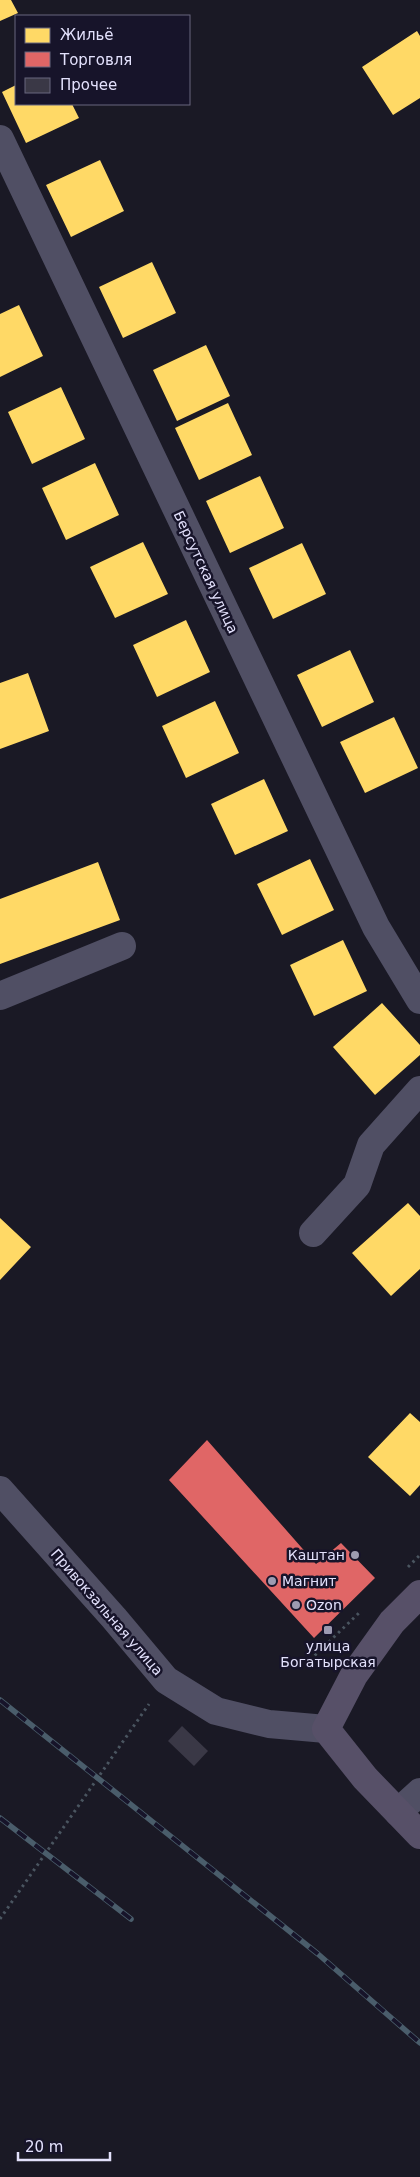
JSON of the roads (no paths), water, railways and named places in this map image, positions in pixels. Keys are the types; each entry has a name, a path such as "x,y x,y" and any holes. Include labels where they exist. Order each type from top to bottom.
{"main road":[{"path":"420,1594 392,1622 354,1676 326,1730 365,1778 420,1835"}],"street":[{"name":"Берсутская улица","path":"0,139 376,927 420,1000"},
{"path":"0,996 122,946"},
{"path":"313,1233 357,1185 371,1145 420,1090"},
{"name":"Привокзальная улица","path":"0,1490 166,1680 216,1711 269,1724 326,1730"},
{"path":"398,1812 420,1792"}],"railway":[{"path":"0,1700 318,1954 420,2043"},
{"path":"0,1818 131,1919"}],"place":[{"name":"Каштан","path":"355,1555"},
{"name":"Магнит","path":"272,1581"},
{"name":"Ozon","path":"296,1605"},
{"name":"улица Богатырская","path":"328,1630"}]}
